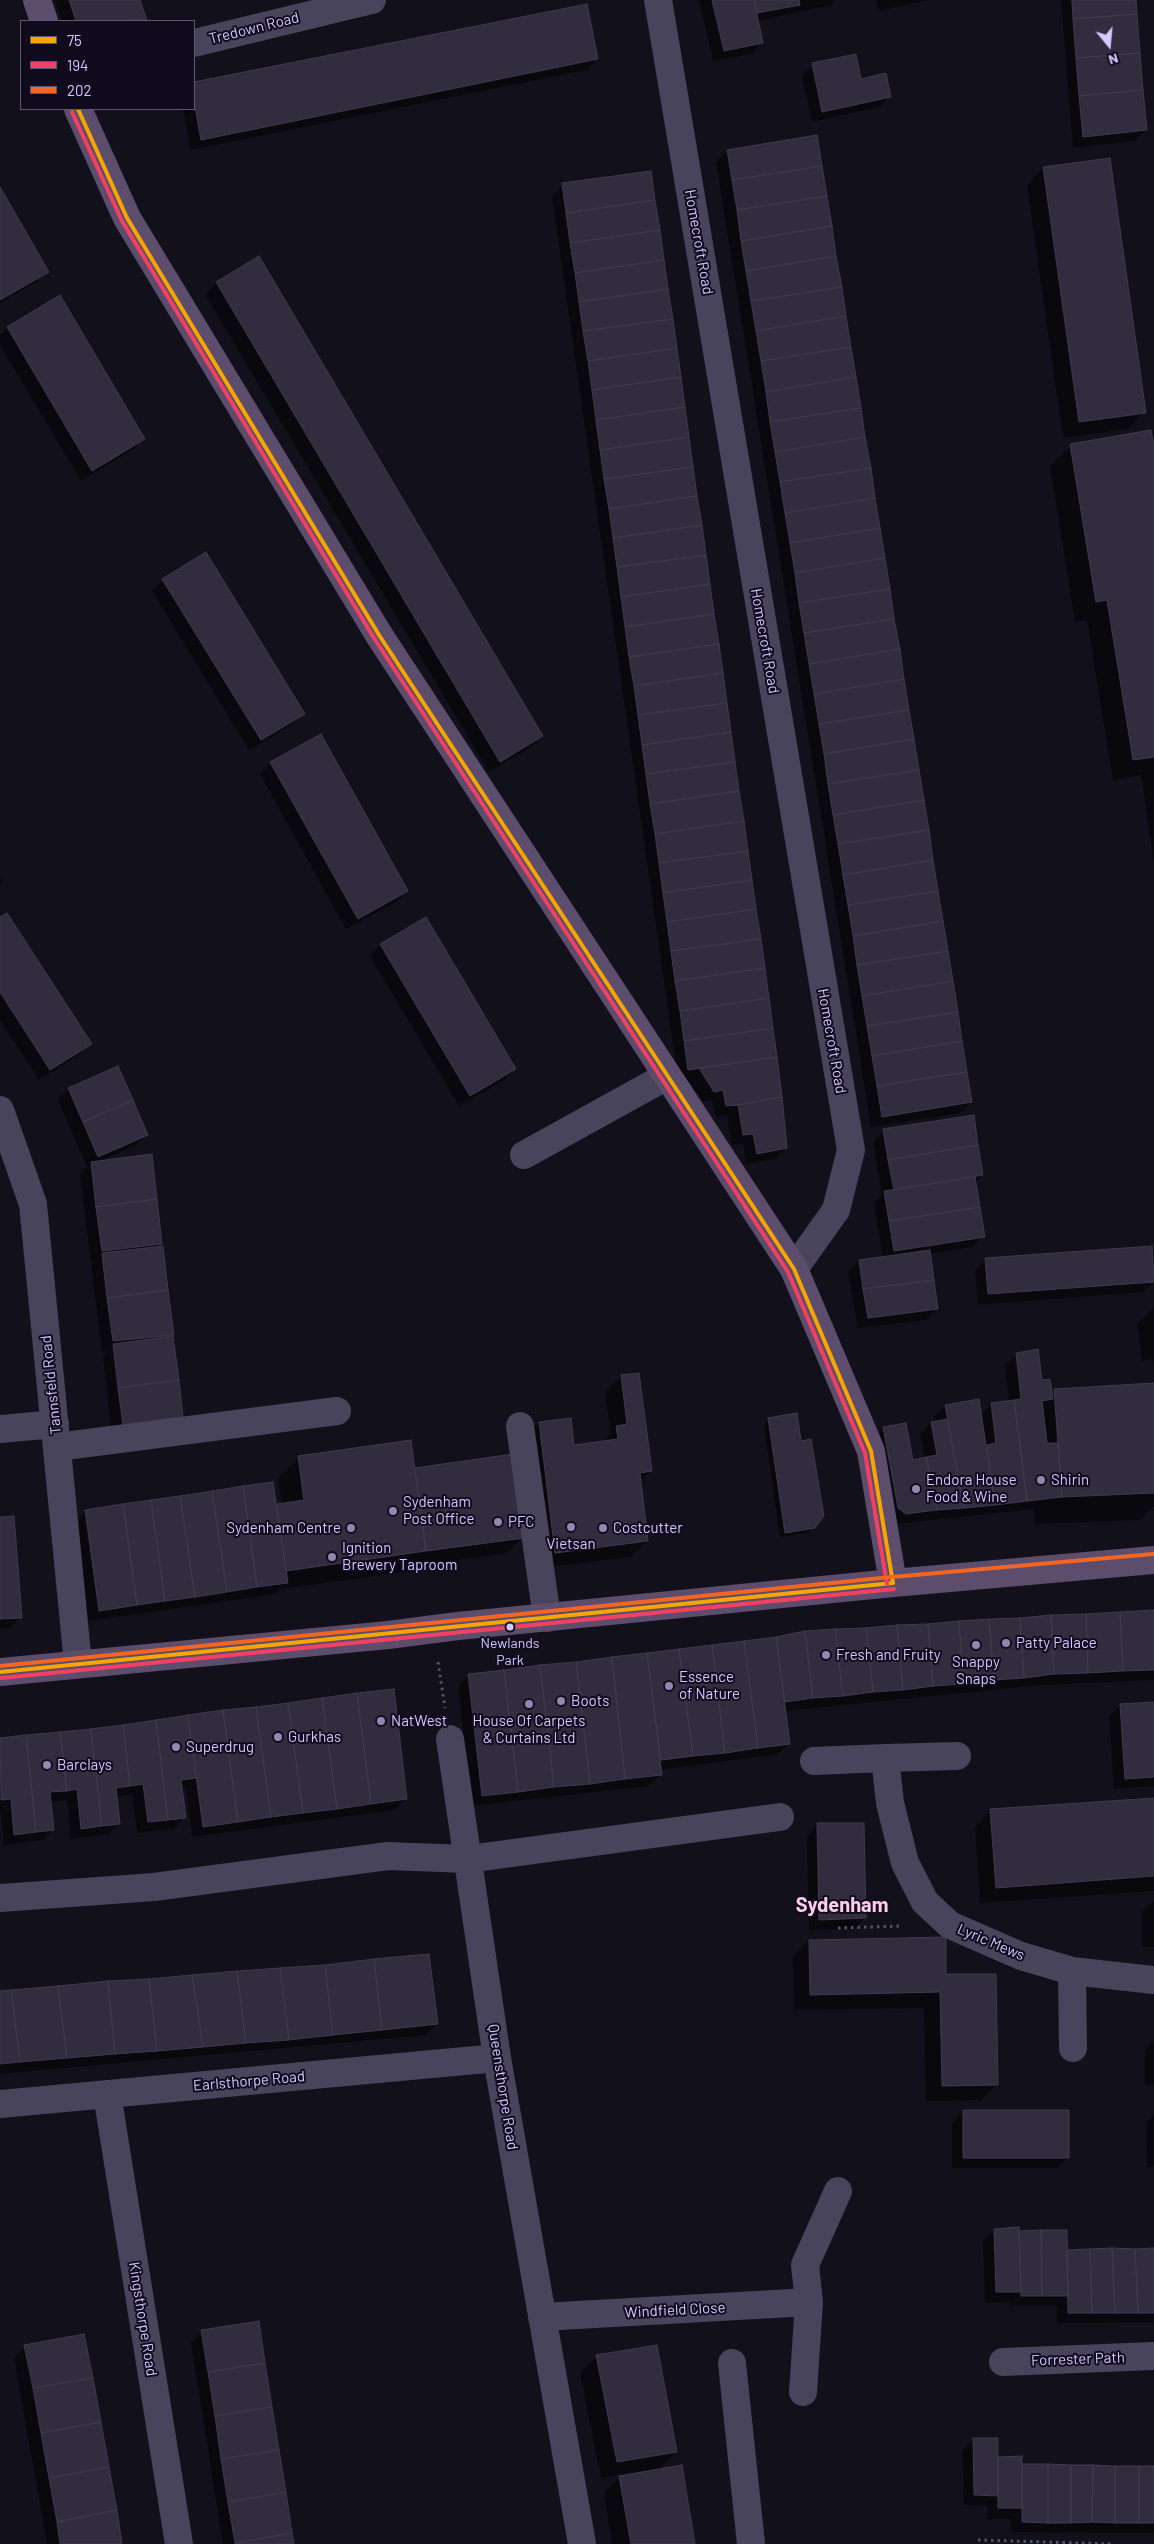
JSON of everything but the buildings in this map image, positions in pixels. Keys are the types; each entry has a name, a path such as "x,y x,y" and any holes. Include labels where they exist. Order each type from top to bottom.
{"main road":[{"path":"37,0 44,20"},
{"path":"78,110 127,218 379,636 794,1269 871,1450 893,1583"},
{"path":"0,1672 893,1583 1154,1560"}],"street":[{"name":"Tredown Road","path":"195,43 326,5 372,0"},
{"name":"Homecroft Road","path":"658,0 851,1150 836,1210 794,1269"},
{"path":"524,1155 668,1076"},
{"name":"Tannsfeld Road","path":"0,1110 33,1204 78,1664"},
{"path":"0,1429 56,1435 337,1411"},
{"path":"520,1426 547,1618"},
{"name":"Queensthorpe Road","path":"450,1739 497,2058 582,2544"},
{"path":"814,1761 957,1756"},
{"name":"Lyric Mews","path":"885,1758 890,1803 906,1863 925,1902 950,1925 1021,1956 1072,1971 1154,1980"},
{"path":"0,1898 154,1887 388,1856 468,1859 780,1817"},
{"path":"1072,1971 1073,2048"},
{"name":"Earlsthorpe Road","path":"0,2104 497,2058"},
{"name":"Kingsthorpe Road","path":"107,2094 179,2544"},
{"path":"803,2392 809,2302 805,2266 838,2191"},
{"name":"Windfield Close","path":"542,2317 809,2302"},
{"name":"Forrester Path","path":"1002,2362 1154,2356"},
{"path":"732,2363 751,2544"}],"path":[{"path":"434,1629 450,1739"},
{"path":"838,1928 950,1925"},
{"path":"978,2540 1113,2544"}],"transit line":[{"name":"75","path":"78,110 127,218 379,635 794,1269 871,1451 893,1583"},
{"name":"194","path":"72,112 122,221 374,638 788,1272 865,1453 887,1584"},
{"name":"202","path":"0,1666 892,1577 1153,1554"},
{"name":"75","path":"0,1672 893,1583"},
{"name":"194","path":"1,1678 894,1589"}],"place":[{"name":"Shirin","path":"1041,1480"},
{"name":"Endora House Food & Wine","path":"916,1489"},
{"name":"Sydenham Post Office","path":"393,1511"},
{"name":"PFC","path":"498,1522"},
{"name":"Vietsan","path":"571,1527"},
{"name":"Sydenham Centre","path":"351,1528"},
{"name":"Costcutter","path":"603,1528"},
{"name":"Ignition Brewery Taproom","path":"332,1557"},
{"name":"Newlands Park","path":"510,1627"},
{"name":"Patty Palace","path":"1006,1643"},
{"name":"Snappy Snaps","path":"976,1645"},
{"name":"Fresh and Fruity","path":"826,1655"},
{"name":"Essence of Nature","path":"669,1686"},
{"name":"Boots","path":"561,1701"},
{"name":"House Of Carpets & Curtains Ltd","path":"529,1704"},
{"name":"NatWest","path":"381,1721"},
{"name":"Gurkhas","path":"278,1737"},
{"name":"Superdrug","path":"176,1747"},
{"name":"Barclays","path":"47,1765"}],"district":[{"name":"Sydenham","path":"842,1905"}]}
